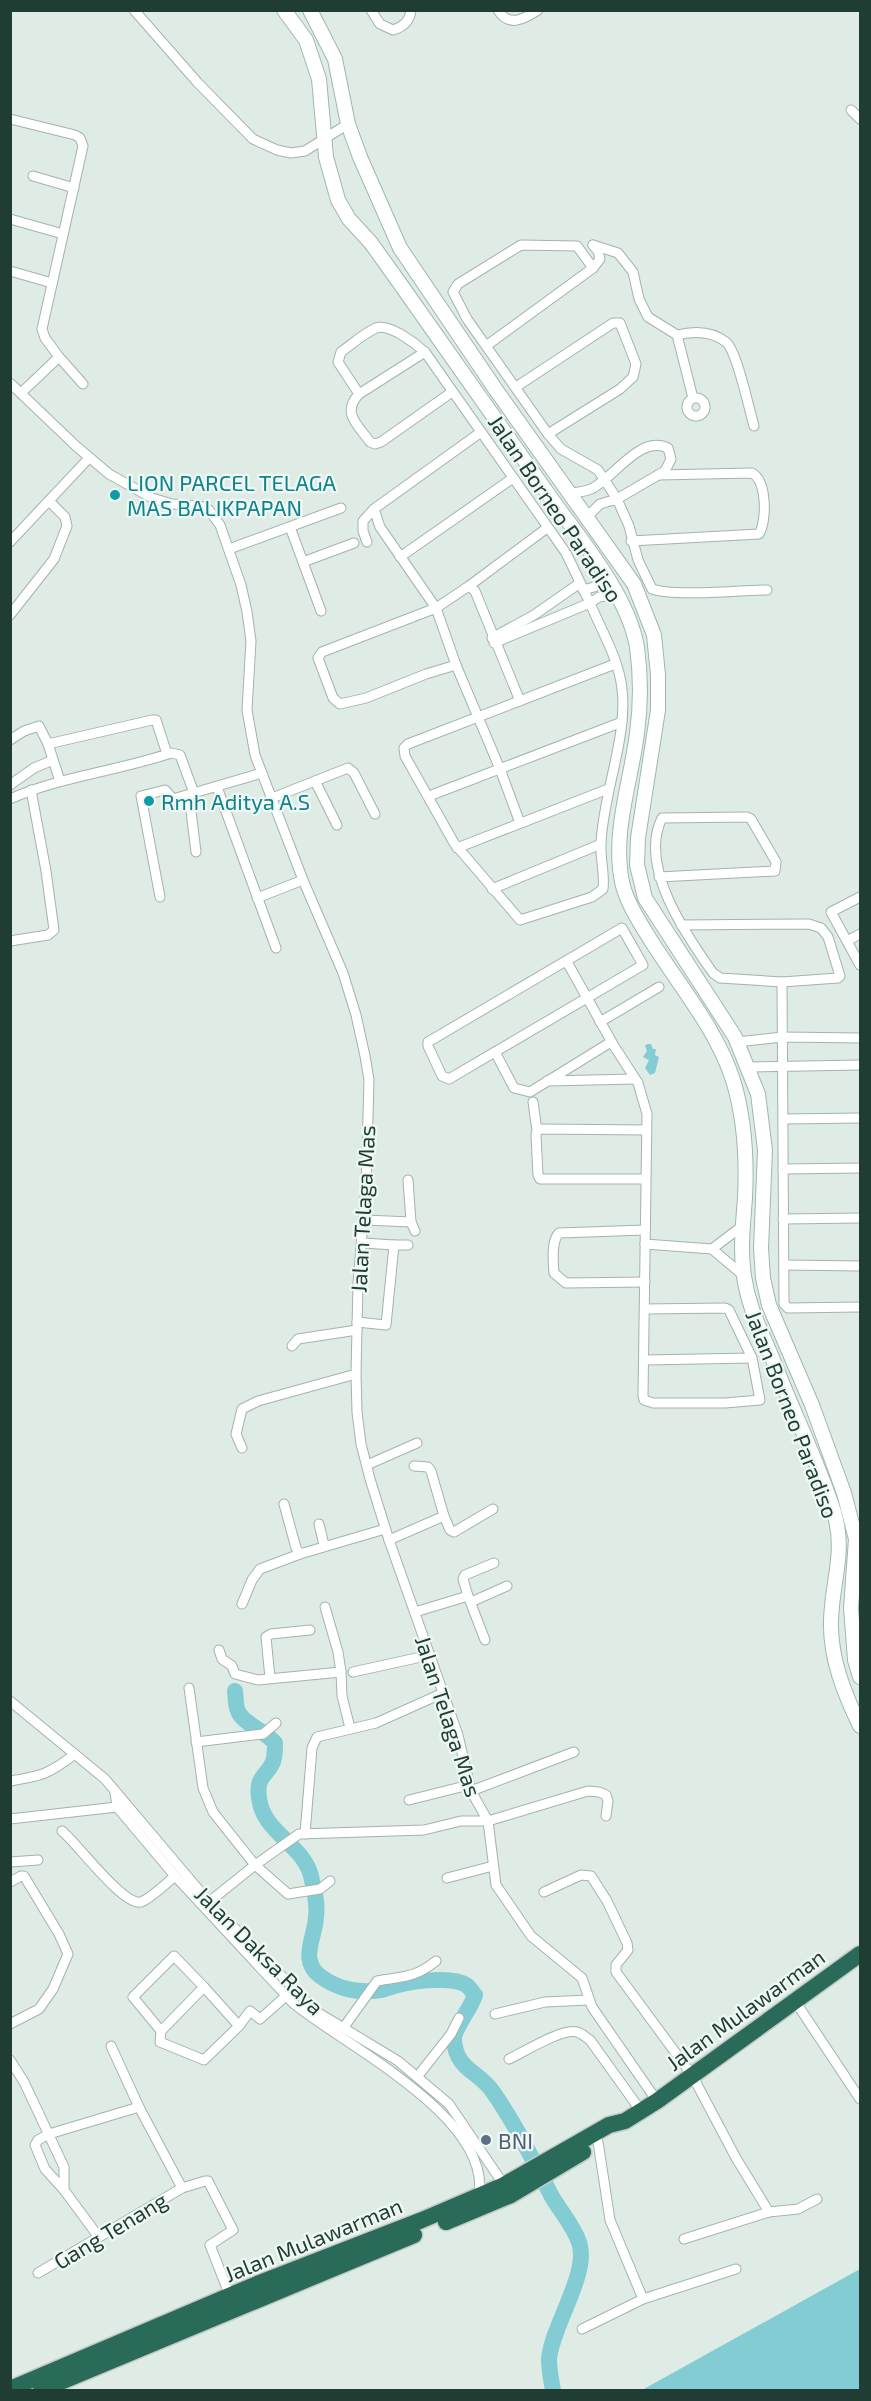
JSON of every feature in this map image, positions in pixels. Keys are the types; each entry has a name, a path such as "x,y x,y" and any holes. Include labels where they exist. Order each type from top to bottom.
{"highway":[{"name":"Jalan Mulawarman","path":"561,2159 616,2132 626,2121 861,1953"},
{"name":"Jalan Mulawarman","path":"42,2390 490,2204 609,2125 626,2121"},
{"name":"Jalan Mulawarman","path":"10,2389 231,2296 504,2185 533,2176"}],"street":[{"path":"134,10 252,140 291,153 305,151 348,124"},
{"name":"Jalan Borneo Paradiso","path":"284,10 306,40 319,79 323,138 331,181 338,200 349,219 371,243 618,594 636,643 641,688 637,735 623,813 619,852 621,880 634,913 659,955 707,1023 722,1051 734,1083 745,1134 745,1200 741,1227 744,1275 752,1314 835,1515 841,1545 832,1599 831,1641 840,1680 861,1726"},
{"name":"Jalan Borneo Paradiso","path":"310,10 335,59 348,124 400,248 495,390 585,519 634,584 654,635 658,675 658,710 638,838 637,865 645,898 737,1042 758,1094 765,1149 761,1248 763,1278 769,1305 812,1405 844,1493 856,1539 851,1608 855,1660 861,1677"},
{"path":"371,10 380,24 393,30 401,27 410,17 411,10"},
{"path":"498,10 503,18 513,22 525,19 538,10"},
{"path":"851,110 861,119"},
{"path":"10,119 81,138 83,146 51,283 42,334 83,384"},
{"path":"33,177 74,188"},
{"path":"10,219 63,234"},
{"path":"371,243 392,231"},
{"path":"693,398 677,335 648,317 639,299 633,272 618,253 593,245 521,245 458,284 453,292 486,345 548,434 561,449 598,470 604,478 617,499 629,526 632,541 652,589 669,592 767,590"},
{"path":"486,345 593,268 600,259 593,245"},
{"path":"577,246 593,268"},
{"path":"10,271 51,283"},
{"path":"516,387 613,323 620,323 636,364 633,377 620,389 548,434"},
{"path":"359,394 338,362 338,357 341,352 375,328 389,329 414,342 424,352 566,553 615,664 623,691 622,723 608,789 601,844 603,889 592,897 520,920 457,848 405,756 404,748 408,744 615,664"},
{"path":"677,335 692,331 701,332 727,343 736,360 754,426"},
{"path":"424,352 359,394 350,404 350,411 370,442 375,444 453,392"},
{"path":"21,393 59,357"},
{"name":"Jalan Telaga Mas","path":"10,383 109,474 152,498 172,504 201,506 209,510 220,525 242,585 247,612 251,641 247,710 255,755 303,880 343,973 356,1015 369,1080 363,1243 358,1283 357,1326 357,1412 361,1444 385,1529 458,1735 470,1788 488,1821 496,1885 531,1936 582,1978 589,2000 632,2068 657,2101"},
{"path":"367,542 363,531 363,521 374,509 481,432"},
{"path":"568,494 589,490 615,468 648,446 659,444 668,448 671,459 665,471 617,499 600,504 585,519"},
{"path":"527,463 541,454"},
{"path":"10,542 89,458"},
{"path":"632,541 759,534 764,527 762,484 758,476 752,473 658,475"},
{"path":"400,557 513,478"},
{"path":"589,490 596,494 600,504"},
{"path":"10,615 54,559 67,526 65,517 49,501"},
{"path":"229,549 342,508"},
{"path":"374,509 380,527 436,608 456,665 520,823"},
{"path":"290,527 321,611"},
{"path":"456,665 426,674 366,698 340,704 333,698 318,658 322,652 436,608 547,528"},
{"path":"303,562 354,543"},
{"path":"493,641 582,586 594,587 606,577"},
{"path":"469,586 478,598 493,641 520,702"},
{"path":"493,641 590,603 599,597 618,594"},
{"path":"48,744 156,720 167,754"},
{"path":"429,796 622,723"},
{"path":"10,740 24,731 39,726 48,744 60,781"},
{"path":"637,735 655,736"},
{"path":"10,799 60,781 171,753 180,755 191,794 196,852"},
{"path":"10,785 34,768 53,760"},
{"path":"272,798 346,768 351,770 375,814"},
{"path":"160,897 141,796 165,790 172,799 262,773"},
{"path":"315,781 337,825"},
{"path":"217,786 276,948"},
{"path":"457,848 608,789"},
{"path":"10,930 11,941 48,935 54,930 31,790"},
{"path":"659,877 775,871 776,862 755,822 747,817 662,818 657,837 659,877 681,925 713,973 720,978 782,982 840,976 828,937 821,928 809,924 681,925"},
{"path":"492,889 601,844"},
{"path":"257,898 303,880"},
{"path":"861,897 831,912 861,965"},
{"path":"622,928 643,965 587,999 446,1079 442,1076 428,1044 622,928"},
{"path":"847,941 861,934"},
{"path":"567,962 611,1042 635,1079 644,1103 646,1130 643,1396 648,1402 726,1403 760,1400 752,1358 732,1313 726,1308 645,1309"},
{"path":"782,982 784,1300 788,1308 861,1307"},
{"path":"600,1022 659,987"},
{"path":"737,1042 782,1037 861,1038"},
{"path":"495,1052 514,1088 530,1092 611,1042"},
{"path":"748,1067 861,1065"},
{"path":"547,1081 635,1079"},
{"path":"534,1102 540,1179 645,1179"},
{"path":"741,1115 760,1110"},
{"path":"783,1119 861,1118"},
{"path":"537,1131 646,1130"},
{"path":"783,1170 861,1168"},
{"path":"364,1220 413,1227 408,1180"},
{"path":"783,1219 861,1218"},
{"path":"712,1249 741,1227"},
{"path":"645,1230 559,1233 555,1237 553,1263 554,1273 566,1283 645,1282"},
{"path":"363,1243 408,1245"},
{"path":"645,1244 712,1249 744,1275"},
{"path":"292,1346 298,1339 357,1326 386,1328 394,1245"},
{"path":"784,1265 861,1266"},
{"path":"645,1360 752,1358"},
{"path":"242,1448 236,1434 242,1409 258,1401 356,1374"},
{"path":"367,1464 417,1443"},
{"path":"414,1466 428,1467 431,1471 450,1530 454,1532 493,1509"},
{"path":"284,1504 296,1548 300,1554"},
{"path":"389,1540 444,1516"},
{"path":"319,1524 324,1545"},
{"path":"242,1604 256,1573 324,1545 385,1529"},
{"path":"485,1640 464,1580 465,1575 494,1563"},
{"path":"415,1612 469,1599 507,1586"},
{"path":"325,1607 342,1672 342,1696 350,1728"},
{"path":"270,1678 266,1638 271,1634 310,1630"},
{"path":"219,1650 222,1659 234,1667 235,1674 258,1680 342,1672"},
{"path":"353,1672 430,1655"},
{"path":"189,1688 203,1788 213,1812 255,1865 288,1894 320,1889 330,1881"},
{"path":"302,1834 314,1741 322,1735 376,1723 444,1693"},
{"path":"10,1701 105,1779 115,1792 120,1806 10,1819"},
{"path":"196,1742 263,1734 275,1725"},
{"path":"409,1800 470,1788 574,1752"},
{"path":"10,1781 42,1776 75,1754"},
{"path":"209,1902 255,1865 302,1834 424,1830 461,1821 488,1821 588,1791 606,1795 608,1801 606,1816"},
{"name":"Jalan Daksa Raya","path":"120,1806 175,1876 286,1996 313,2019 404,2081 437,2109 473,2146"},
{"name":"Jalan Daksa Raya","path":"120,1806 209,1902 317,2012 398,2061 449,2104 479,2157 504,2185"},
{"path":"62,1831 75,1841 111,1883 134,1901 143,1901 175,1876"},
{"path":"10,1862 38,1860"},
{"path":"447,1878 493,1866"},
{"path":"544,1892 581,1875 591,1876 627,1943 628,1950 615,1965 616,1972 692,2075 736,2158 769,2212"},
{"path":"10,1882 24,1876 59,1934 68,1954 52,1989 39,2009 10,2024"},
{"path":"161,2031 132,1996 174,1956 239,2026"},
{"path":"344,2027 376,1981 410,1976 423,1971 436,1961"},
{"path":"204,1987 161,2031 160,2042 204,2060 239,2026 250,2011 260,2019 286,1996"},
{"path":"495,2014 545,2002 589,2000"},
{"path":"795,2001 861,2099"},
{"path":"417,2078 452,2034 459,2018"},
{"path":"509,2059 557,2035 579,2032 590,2040 641,2111"},
{"name":"Gang Tenang","path":"111,2046 182,2188"},
{"path":"10,2060 64,2167 64,2190"},
{"path":"98,2236 64,2190 45,2169 35,2145 38,2140 49,2134 140,2107"},
{"path":"598,2142 610,2220 644,2300"},
{"name":"Jalan Daksa Raya","path":"479,2157 481,2181 479,2196"},
{"name":"Gang Tenang","path":"38,2273 182,2188 208,2181 233,2230 210,2245 231,2296"},
{"path":"684,2240 769,2212 798,2209 817,2199"},
{"path":"582,2329 644,2300 736,2268"}],"water":[{"path":"651,1044 653,1049 656,1049 655,1055 659,1057 655,1073 650,1075 645,1068 649,1060 643,1057 647,1051 645,1046"},
{"path":"860,2269 860,2390 642,2390"}],"waterway":[{"path":"235,1691 236,1706 240,1715 275,1743 273,1762 260,1781 259,1798 268,1820 300,1855 311,1876 316,1907 309,1956 314,1970 334,1984 357,1991 383,1990 396,1985 443,1980 460,1982 470,1988 475,1995 454,2035 459,2058 487,2085 501,2104 579,2242 581,2255 579,2269 556,2331 549,2359 553,2390"}],"place":[{"name":"LION PARCEL TELAGA MAS BALIKPAPAN","path":"115,495"},
{"name":"Rmh Aditya A.S","path":"149,801"},
{"name":"BNI","path":"486,2140"}]}
